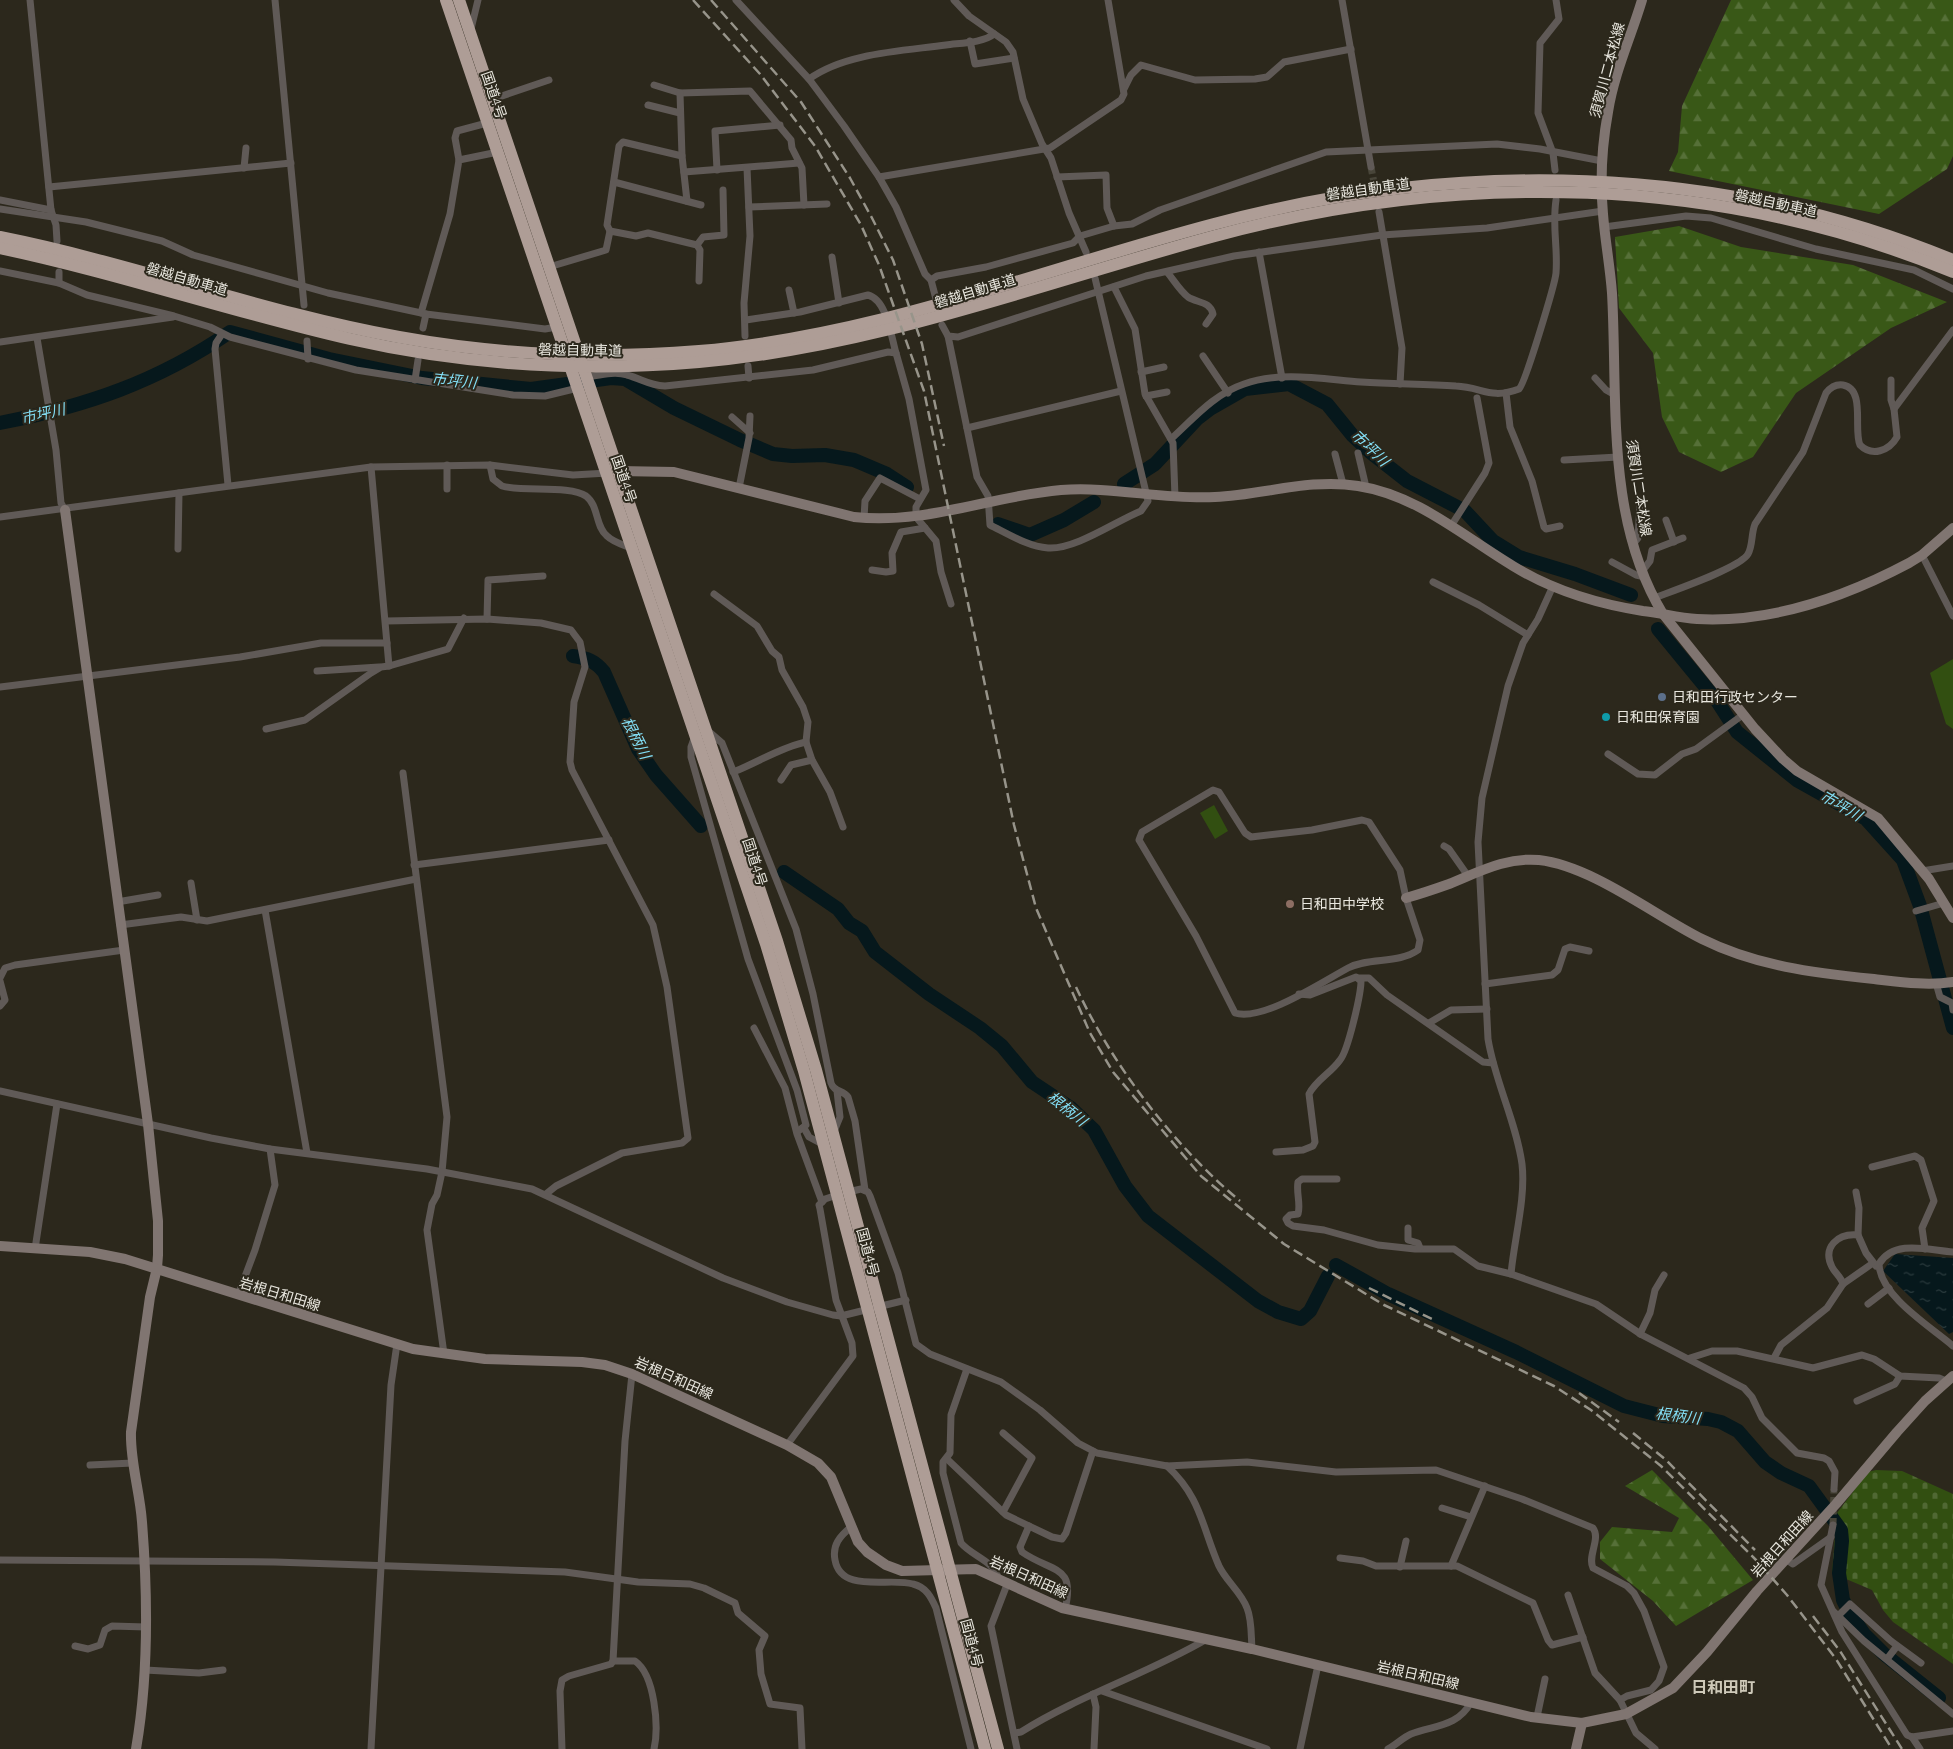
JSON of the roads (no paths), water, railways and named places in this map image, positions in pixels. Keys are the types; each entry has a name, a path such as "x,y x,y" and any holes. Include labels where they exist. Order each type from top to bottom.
{"highway":[{"name":"国道4号","path":"446,0 631,548 701,732 777,941 833,1134 843,1194 936,1571 985,1749"},
{"name":"国道4号","path":"460,0 619,471 701,732 768,952 824,1146 843,1194 950,1570 998,1749"},
{"name":"磐越自動車道","path":"0,248 135,280 349,339 450,357 553,360 656,360 882,326 937,312 1215,224 1331,198 1379,190 1476,181 1612,188 1687,189 1771,204 1875,232 1953,260"},
{"name":"磐越自動車道","path":"1612,188 1770,215 1874,244 1953,272"},
{"name":"磐越自動車道","path":"0,237 72,252 294,313 399,338 553,360"}],"main road":[{"name":"須賀川二本松線","path":"1642,0 1628,39 1608,111 1602,161 1604,227 1612,292 1618,457 1634,543 1644,574 1663,614 1783,760 1797,771 1878,818 1922,870 1953,918"},
{"path":"619,471 669,471 864,518 882,520 920,516 1062,490 1175,497 1217,497 1312,485 1343,484 1366,487 1411,501 1519,569 1553,586 1602,602 1695,619 1757,616 1795,608 1895,571 1922,555 1953,528"},
{"path":"65,510 148,1124 158,1222 157,1268 150,1297 132,1419 131,1444 141,1505 146,1627 144,1700 136,1749"},
{"path":"1406,898 1481,871 1494,864 1518,860 1539,860 1565,866 1596,879 1702,939 1742,956 1788,968 1822,974 1936,983 1953,982"},
{"name":"岩根日和田線","path":"0,1246 104,1254 157,1268 397,1344 444,1354 485,1359 582,1362 605,1365 632,1374 787,1445 813,1459 828,1473 839,1493 858,1542 867,1552 886,1566 902,1571 976,1569 998,1577 1065,1609 1252,1649 1537,1717 1582,1723 1626,1714 1673,1688 1707,1652 1757,1591 1784,1563 1897,1432 1949,1379"},
{"path":"1576,1749 1582,1723"}],"street":[{"path":"30,0 50,210 54,219 57,241"},
{"path":"274,0 304,305"},
{"path":"470,32 478,0"},
{"path":"736,0 809,79 879,177 904,223 926,274 931,280 937,312 948,336 977,477 986,489 986,503 990,525 1040,547 1050,548 1073,543 1141,510 1148,501 1095,278"},
{"path":"954,0 969,16 1009,47 1014,58 1023,99 1057,177 1069,213 1086,252"},
{"path":"1108,0 1124,90"},
{"path":"1342,0 1371,166"},
{"path":"1555,170 1553,152 1538,113 1540,44 1559,19 1556,0"},
{"path":"809,79 823,69 853,59 970,41 990,37 994,34"},
{"path":"970,41 975,64 1014,58"},
{"path":"879,177 1045,149 1120,100 1131,75 1141,65 1195,80 1255,79 1267,77 1284,62 1351,49"},
{"path":"493,99 549,80"},
{"path":"654,85 680,92 750,91 791,140 792,148 802,168 804,205"},
{"path":"680,92 682,156 687,201"},
{"path":"648,105 680,113"},
{"path":"423,328 423,314 450,214 459,160 455,138 457,131 487,123"},
{"path":"717,170 715,131 780,125"},
{"path":"549,267 606,250 610,231 608,225 619,146 623,142 682,156"},
{"path":"931,280 942,275 986,267 1073,243 1080,236 1114,226 1132,224 1160,210 1326,152 1497,144 1540,149 1602,161"},
{"path":"244,168 246,148"},
{"path":"459,160 498,152"},
{"path":"49,187 291,163"},
{"path":"684,172 799,163"},
{"path":"745,336 744,303 750,236 747,168"},
{"path":"1057,177 1106,175 1107,208 1114,226"},
{"path":"614,182 702,205"},
{"path":"697,245 703,237 724,235 723,190"},
{"path":"0,200 50,210"},
{"path":"1171,439 1195,415 1242,384 1282,378 1299,376 1400,384 1458,386 1495,395 1519,389 1522,385 1556,274 1552,218 1556,200"},
{"path":"749,207 827,204"},
{"path":"0,209 54,219 86,222 162,241 193,255 302,287 423,314 546,329 557,327"},
{"path":"948,336 958,337 1027,316 1098,291 1167,272 1259,252 1382,236 1487,228 1603,211"},
{"path":"1379,212 1402,348 1400,384"},
{"path":"1604,227 1686,216 1711,218 1816,249 1914,270 1953,289"},
{"path":"610,231 636,236 648,233 697,245 700,250 699,281"},
{"path":"1259,252 1282,378"},
{"path":"832,257 838,302"},
{"path":"0,271 59,283 86,295 174,316 210,327 222,334 308,358 415,380 521,396 545,396 578,388"},
{"path":"59,272 59,283"},
{"path":"1167,272 1188,297 1202,302 1212,309 1213,314 1206,324"},
{"path":"1114,287 1135,329 1146,396 1175,449 1175,497"},
{"path":"789,290 794,313"},
{"path":"746,320 794,313 868,295 874,297 882,306 909,399 926,490 916,507 925,528 936,542 941,572 951,604"},
{"path":"0,342 37,338 174,316"},
{"path":"1894,409 1953,330"},
{"path":"222,334 216,343 215,349 228,485"},
{"path":"37,338 56,450 61,503 65,510"},
{"path":"307,341 308,358"},
{"path":"587,377 613,374 627,375 650,386 665,386 813,370 888,352 896,353"},
{"path":"1203,356 1228,393"},
{"path":"415,380 418,360"},
{"path":"748,366 750,378"},
{"path":"1141,372 1164,367"},
{"path":"1595,378 1606,390 1615,395"},
{"path":"1654,598 1732,567 1744,559 1749,553 1751,534 1755,524 1803,452 1826,393 1831,388 1844,385 1853,391 1857,403 1858,441 1867,451 1882,450 1895,441 1897,437 1894,409 1891,400 1891,380"},
{"path":"967,428 1121,391"},
{"path":"1146,396 1167,392"},
{"path":"1506,393 1510,427 1532,481 1544,527 1546,529 1560,526"},
{"path":"1451,526 1485,473 1489,463 1477,398"},
{"path":"739,488 750,433 750,416"},
{"path":"732,417 750,433"},
{"path":"1358,453 1366,487"},
{"path":"1335,454 1343,484"},
{"path":"1564,460 1618,457"},
{"path":"447,465 447,489"},
{"path":"0,517 65,510 228,485 371,467 490,465 573,475 619,471"},
{"path":"490,465 493,479 502,486 570,491 584,495 596,510 601,527 608,538 631,548"},
{"path":"371,467 386,621 385,666"},
{"path":"864,518 865,501 880,478 920,499"},
{"path":"178,549 179,492"},
{"path":"1634,543 1638,538 1640,505"},
{"path":"1666,520 1674,542"},
{"path":"872,570 892,571 892,554 901,532 925,528"},
{"path":"1612,562 1636,575 1644,574 1650,561 1652,550 1683,538"},
{"path":"1922,555 1953,616"},
{"path":"487,619 488,580 543,576"},
{"path":"1433,582 1479,605 1528,635"},
{"path":"1511,1274 1522,1166 1516,1135 1493,1064 1486,1009 1481,871 1478,842 1482,798 1508,686 1528,635 1553,586"},
{"path":"714,594 757,626 772,651 779,657 782,670 803,707 808,722 806,742 812,760 830,792 843,827"},
{"path":"317,671 385,666 448,649 464,618"},
{"path":"386,621 487,619 560,626 571,630 578,637 585,667 574,702 570,762 575,779 650,916 667,986 688,1138 682,1143 616,1155 556,1186 546,1194"},
{"path":"0,687 240,657 321,643 387,643"},
{"path":"266,729 305,720 385,666"},
{"path":"1608,754 1634,773 1643,776 1655,775 1682,754 1696,749 1744,714"},
{"path":"824,1146 810,1137 804,1128 806,1125 797,1090 750,965 691,757 691,747 701,732 722,743 791,914 807,969 831,1083 837,1091 848,1097 855,1121 865,1190 870,1196 898,1273 916,1344 930,1354 1001,1382 1040,1410 1078,1443 1093,1451 1167,1466 1247,1462 1336,1472 1436,1470 1537,1504 1593,1528 1596,1534 1590,1559 1593,1568 1627,1586 1638,1598 1655,1639 1663,1671 1659,1681 1651,1690 1627,1696 1620,1700"},
{"path":"733,772 769,757 791,745 806,742"},
{"path":"782,780 791,765 812,760"},
{"path":"403,773 447,1117 442,1172 426,1230 444,1354"},
{"path":"1214,790 1219,792 1245,834 1250,837 1367,821 1375,828 1398,868 1420,940 1418,950 1409,955 1360,963 1299,994 1272,1009 1248,1014 1235,1013 1196,936 1141,845 1139,840 1142,832 1214,790"},
{"path":"414,865 609,840"},
{"path":"1444,846 1449,849 1468,876"},
{"path":"1922,870 1953,866"},
{"path":"120,925 181,917 207,921 416,879"},
{"path":"191,883 197,920"},
{"path":"117,902 158,895"},
{"path":"1916,911 1944,903"},
{"path":"265,910 307,1153"},
{"path":"1486,984 1552,975 1558,970 1565,949 1570,947 1589,951"},
{"path":"0,1006 5,1000 0,980 2,972 12,966 124,950"},
{"path":"1299,994 1310,995 1354,977 1369,978 1387,994 1483,1062 1493,1064"},
{"path":"1276,1152 1303,1150 1314,1146 1309,1094 1312,1088 1342,1059 1359,998 1361,984 1359,978"},
{"path":"1936,983 1940,997 1952,1003 1953,1010"},
{"path":"1429,1023 1451,1010 1486,1009"},
{"path":"754,1028 785,1088 796,1132 822,1202 820,1209 841,1316 852,1343 853,1356 787,1445"},
{"path":"0,1091 270,1149 442,1172 519,1186 546,1194 723,1278 787,1302 841,1316 906,1300"},
{"path":"833,1134 838,1127 840,1117 837,1091"},
{"path":"35,1249 57,1104"},
{"path":"796,1132 804,1128"},
{"path":"238,1295 256,1250 275,1186 270,1149"},
{"path":"1872,1168 1915,1156 1921,1160 1934,1201 1922,1228 1925,1249"},
{"path":"1338,1179 1302,1180 1298,1182 1296,1191 1300,1210 1298,1214 1290,1215 1286,1219 1288,1223 1378,1245 1454,1249 1478,1266 1511,1274 1596,1304 1640,1334 1690,1358 1750,1392 1762,1418 1796,1453 1827,1459 1834,1468 1834,1488"},
{"path":"822,1202 843,1194 865,1190"},
{"path":"1856,1192 1859,1208 1858,1235 1880,1275 1902,1304 1953,1346"},
{"path":"1408,1228 1408,1240 1418,1243 1420,1248"},
{"path":"1843,1284 1832,1266 1829,1248 1838,1239 1850,1234 1858,1235"},
{"path":"1774,1358 1781,1345 1827,1308 1843,1284 1876,1265 1892,1251 1902,1248 1953,1252"},
{"path":"1640,1334 1650,1313 1655,1290 1664,1275"},
{"path":"1868,1304 1890,1288"},
{"path":"371,1749 391,1385 397,1344"},
{"path":"1690,1358 1721,1350 1737,1351 1816,1368 1850,1357 1866,1356 1900,1376 1949,1379"},
{"path":"967,1369 953,1405 950,1453 943,1462 943,1474 961,1543 968,1550 991,1565 998,1577"},
{"path":"613,1661 625,1441 632,1374"},
{"path":"1857,1401 1895,1384 1900,1376"},
{"path":"1003,1433 1032,1458 1003,1512"},
{"path":"947,1459 1003,1512 1058,1539 1065,1536 1093,1451"},
{"path":"90,1465 133,1463"},
{"path":"1167,1466 1180,1477 1195,1500 1203,1517 1220,1567 1247,1609 1252,1649"},
{"path":"1451,1566 1484,1486"},
{"path":"1442,1508 1471,1517"},
{"path":"1833,1525 1821,1585 1832,1610 1906,1734 1912,1737 1920,1749"},
{"path":"1030,1526 1020,1547 1022,1552 1063,1574 1068,1581 1069,1592 1065,1609"},
{"path":"851,1527 838,1540 834,1552 836,1567 842,1574 860,1581 914,1584 930,1594 936,1608 971,1749"},
{"path":"1784,1563 1793,1564 1830,1537"},
{"path":"1400,1567 1406,1541"},
{"path":"1340,1558 1363,1561 1376,1566 1462,1567 1533,1603 1548,1640 1552,1645 1583,1637"},
{"path":"0,1560 381,1564 565,1572 690,1584 704,1588 735,1603 738,1613 765,1636 759,1650 761,1674 770,1704 800,1708 802,1749"},
{"path":"1008,1582 990,1626 1017,1749"},
{"path":"1568,1595 1595,1673 1620,1700 1636,1733 1654,1749"},
{"path":"1841,1613 1850,1604 1896,1648 1920,1663"},
{"path":"1832,1610 1841,1613 1864,1641 1953,1714"},
{"path":"75,1646 88,1649 100,1645 105,1630 112,1626 146,1627"},
{"path":"1015,1733 1021,1732 1062,1708 1181,1654 1207,1639"},
{"path":"1887,1659 1896,1648"},
{"path":"562,1749 560,1690 562,1680 568,1676 611,1664 613,1661 635,1661 642,1668 655,1711 657,1732 654,1749"},
{"path":"1300,1749 1318,1665"},
{"path":"145,1670 199,1673 224,1670"},
{"path":"1537,1717 1545,1679"},
{"path":"1102,1691 1252,1747 1267,1749"},
{"path":"1093,1694 1096,1707 1094,1749"},
{"path":"1388,1749 1411,1734 1433,1730 1457,1719 1471,1702"},
{"path":"1912,1737 1953,1731"}],"water":[{"path":"1895,1254 1953,1258 1953,1332 1949,1334 1883,1271"}],"waterway":[{"name":"市坪川","path":"0,423 62,409 120,390 175,365 203,350 230,332 329,359 422,378 531,389 611,378 625,379 674,408 773,454 792,456 825,455 854,460 887,474 907,487"},
{"name":"市坪川","path":"1124,484 1155,464 1197,419 1210,409 1245,389 1289,384 1327,404 1353,436 1370,452 1407,481 1465,511 1493,541 1519,557 1575,574 1631,595"},
{"name":"市坪川","path":"998,524 1030,535 1064,520 1094,502"},
{"name":"市坪川","path":"1658,629 1717,701 1737,732 1798,781 1866,819 1903,860 1920,906 1953,1028"},
{"name":"根柄川","path":"573,656 590,661 604,672 638,749 656,775 701,826"},
{"name":"根柄川","path":"784,872 838,909 849,923 862,931 875,952 929,994 980,1028 1002,1046 1032,1082 1071,1108 1094,1130 1125,1186 1148,1216 1258,1301 1278,1312 1301,1319 1310,1311 1328,1276"},
{"name":"根柄川","path":"1336,1265 1388,1294 1516,1352 1624,1406 1663,1416 1708,1419 1721,1422 1738,1431 1765,1462 1781,1473 1809,1486 1841,1530 1842,1541 1839,1573 1843,1600 1849,1612 1864,1634 1884,1654 1939,1698"}],"tunnel":[{"path":"1371,167 1376,193"},
{"path":"1833,1525 1834,1489"}],"railway":[{"path":"693,0 760,74 815,146 861,225 879,265 924,391 1014,825 1036,908 1090,1033 1113,1072 1201,1176 1284,1244 1384,1305 1554,1386 1591,1410 1661,1466 1756,1560 1787,1595 1836,1659 1892,1749"},
{"path":"711,0 801,102 850,178 872,218 893,260 922,344 944,446"},
{"path":"1076,987 1108,1046 1147,1103 1192,1155 1240,1201"},
{"path":"1369,1288 1436,1321"},
{"path":"1579,1393 1619,1422"},
{"path":"1633,1433 1666,1460 1755,1550"},
{"path":"1813,1616 1840,1651 1902,1749"}],"place":[{"name":"日和田行政センター","path":"1662,697"},
{"name":"日和田保育園","path":"1606,717"},
{"name":"日和田中学校","path":"1290,904"}],"district":[{"name":"日和田町","path":"1723,1687"}]}
